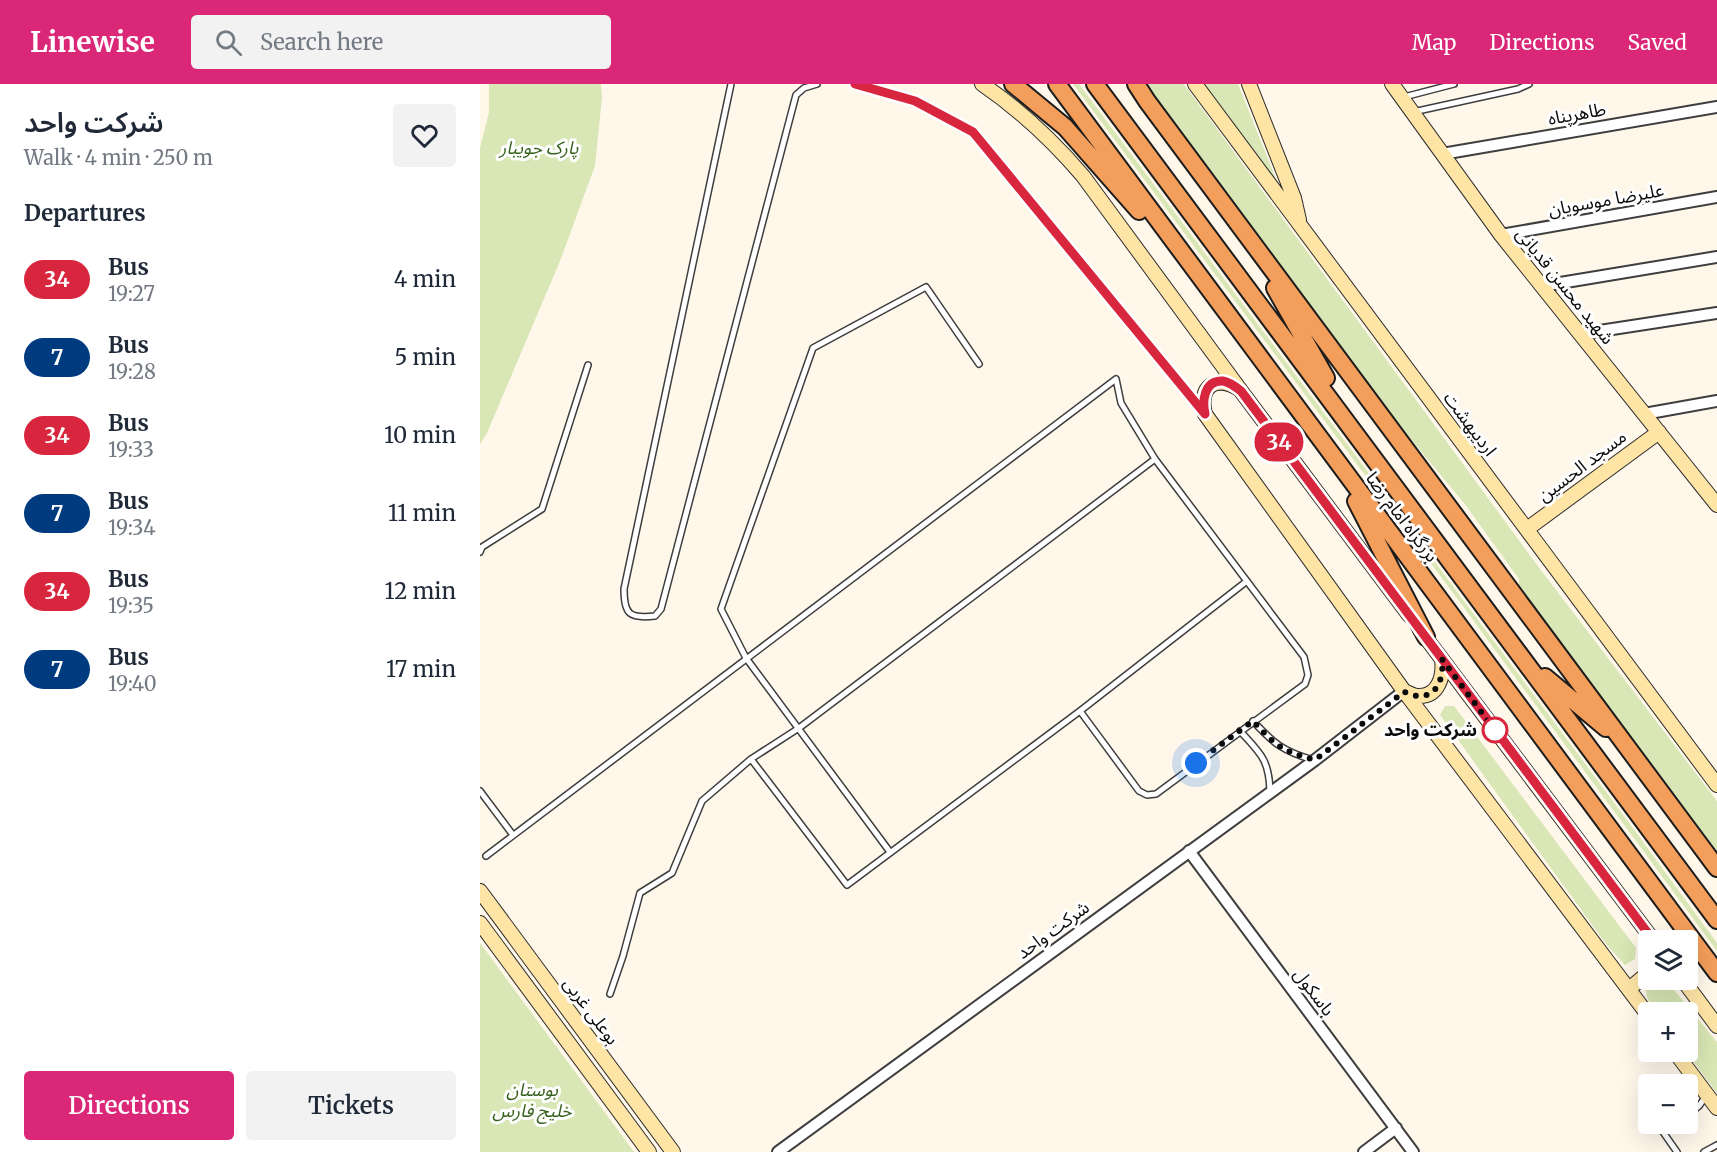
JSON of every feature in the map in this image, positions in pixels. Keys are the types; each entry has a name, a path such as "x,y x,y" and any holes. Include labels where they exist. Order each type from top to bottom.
{"highway":[{"path":"1013,84 1065,127 1216,299"},
{"name":"بزرگراه امام رضا","path":"1057,84 1717,973"},
{"name":"بزرگراه امام رضا","path":"1095,84 1717,920"},
{"path":"1136,84 1717,868"},
{"path":"1241,228 1359,436"},
{"path":"1332,455 1426,637"},
{"path":"1524,660 1627,746"}],"main road":[{"path":"982,84 1039,129 1063,152 1083,176 1241,391 1645,930"},
{"name":"اردیبهشت","path":"1195,84 1717,785"},
{"path":"1249,84 1294,198 1301,227"},
{"name":"شهید محسن قدیانی","path":"1392,84 1501,235 1644,414 1711,490 1717,505"},
{"path":"1241,391 1224,381 1215,383 1204,394 1202,402 1205,414 1404,692 1638,1002"},
{"name":"مسجد الحسین","path":"1527,529 1659,432"},
{"path":"1404,692 1418,696 1428,694 1436,688 1444,672 1442,659"},
{"name":"بوعلی غربی","path":"480,891 674,1152"},
{"name":"بوعلی غربی","path":"480,923 650,1152"},
{"path":"1629,989 1638,982"},
{"path":"1690,990 1717,1026"},
{"path":"1683,1062 1717,1108"}],"street":[{"name":"طاهرپناه","path":"1442,154 1717,107"},
{"name":"علیرضا موسویان","path":"1501,235 1717,197"},
{"path":"1542,286 1717,257"},
{"path":"1580,334 1717,313"},
{"path":"1644,414 1717,401"},
{"name":"شرکت واحد","path":"778,1152 1315,760 1404,692"},
{"name":"باسکول","path":"1189,851 1413,1152"},
{"path":"1364,1152 1396,1128"}],"lane":[{"path":"731,84 624,589 624,606 630,614 637,617 655,616 661,609 796,95 804,88 817,84"},
{"path":"855,84 915,101 973,132 1205,414"},
{"path":"1401,97 1443,85 1455,84"},
{"path":"1412,112 1518,89 1529,84"},
{"path":"890,852 746,658 721,609 813,348 926,287 979,364"},
{"path":"480,552 482,547 542,508 588,365"},
{"path":"486,856 1116,379 1121,403 1155,459 1304,657 1308,675 1305,684 1156,794 1147,795 1139,792 1080,711"},
{"path":"610,994 640,893 672,873 702,801 751,759 799,728 1155,459"},
{"path":"751,759 847,885 1080,711 1247,581"},
{"path":"1253,721 1274,744 1294,754 1315,760"},
{"path":"1240,731 1266,761 1270,773 1270,793"},
{"path":"480,791 513,835"},
{"path":"1698,1107 1707,1094"},
{"path":"1664,1134 1677,1152"},
{"path":"1704,1152 1717,1144"}],"green space":[{"name":"پارک جویبار","path":"489,84 601,84 602,97 595,166 560,261 487,433 480,444 480,148 489,112"},
{"path":"1073,84 1079,84 1627,820 1717,943 1717,951 1459,601"},
{"path":"1146,84 1184,84 1540,569 1717,801 1717,853 1576,667 1519,586 1519,579 1464,503 1389,413"},
{"path":"1204,84 1238,84 1278,184"},
{"path":"1445,706 1454,706 1636,948 1635,959 1625,965 1606,944 1440,715"},
{"name":"بوستان خلیج فارس","path":"480,943 491,958 634,1152 480,1152"},
{"path":"1646,990 1674,990 1684,1002 1650,1002"},
{"path":"1698,1019 1717,1042 1717,1093 1694,1062 1698,1062"}],"bus line":[{"name":"34","path":"855,84 915,101 973,132 1205,414 1202,402 1204,394 1215,383 1224,381 1241,391 1645,930"}],"place":[{"name":"شرکت واحد","path":"1495,730"}],"route":[{"path":"1196,763 1253,721 1274,744 1294,754 1315,760 1404,692 1418,696 1428,694 1436,688 1444,672 1442,659 1499,736 1495,730"}]}
